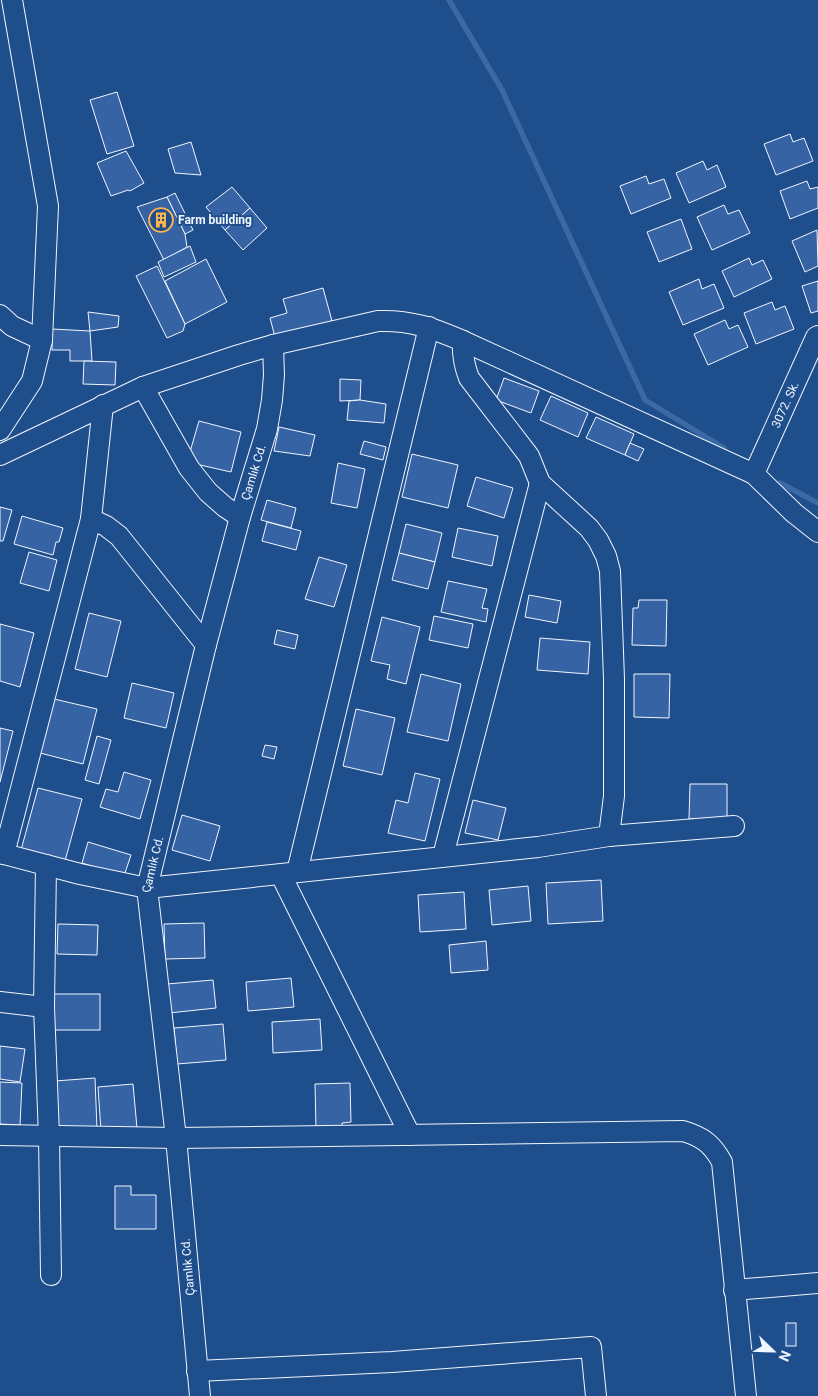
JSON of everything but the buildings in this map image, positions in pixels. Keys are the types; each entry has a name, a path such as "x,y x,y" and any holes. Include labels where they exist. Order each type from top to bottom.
{"street":[{"path":"0,430 32,381 42,340 48,206 12,0"},
{"path":"0,315 12,326 42,340"},
{"path":"0,455 143,387 273,345 378,320 394,320 412,322 429,327 463,341 754,474 794,513 818,532"},
{"path":"410,1135 289,873 429,327"},
{"name":"3072. Sk.","path":"754,474 818,336"},
{"path":"463,341 464,365 469,378 529,456 540,483 589,528 606,556 610,572 614,680 614,796 609,836"},
{"name":"Çamlık Cd.","path":"200,1396 176,1138 147,888 206,645 240,517 267,429 274,375 273,345"},
{"path":"143,387 189,468 208,492 240,517"},
{"path":"103,405 91,519 2,853 147,888 538,847 609,836 734,826"},
{"path":"443,856 540,483"},
{"path":"91,519 106,526 119,536 206,645"},
{"path":"46,865 44,1007 49,1136 51,1275"},
{"path":"0,1002 44,1007"},
{"path":"0,1135 176,1138 683,1131 697,1135 709,1143 722,1162 746,1396"},
{"path":"734,1290 818,1283"},
{"path":"197,1370 392,1362 591,1347 596,1396"}],"waterway":[{"path":"449,0 502,90 645,400 724,448"},
{"path":"780,483 818,503"}],"place":[{"name":"Farm building","path":"161,220"}]}
